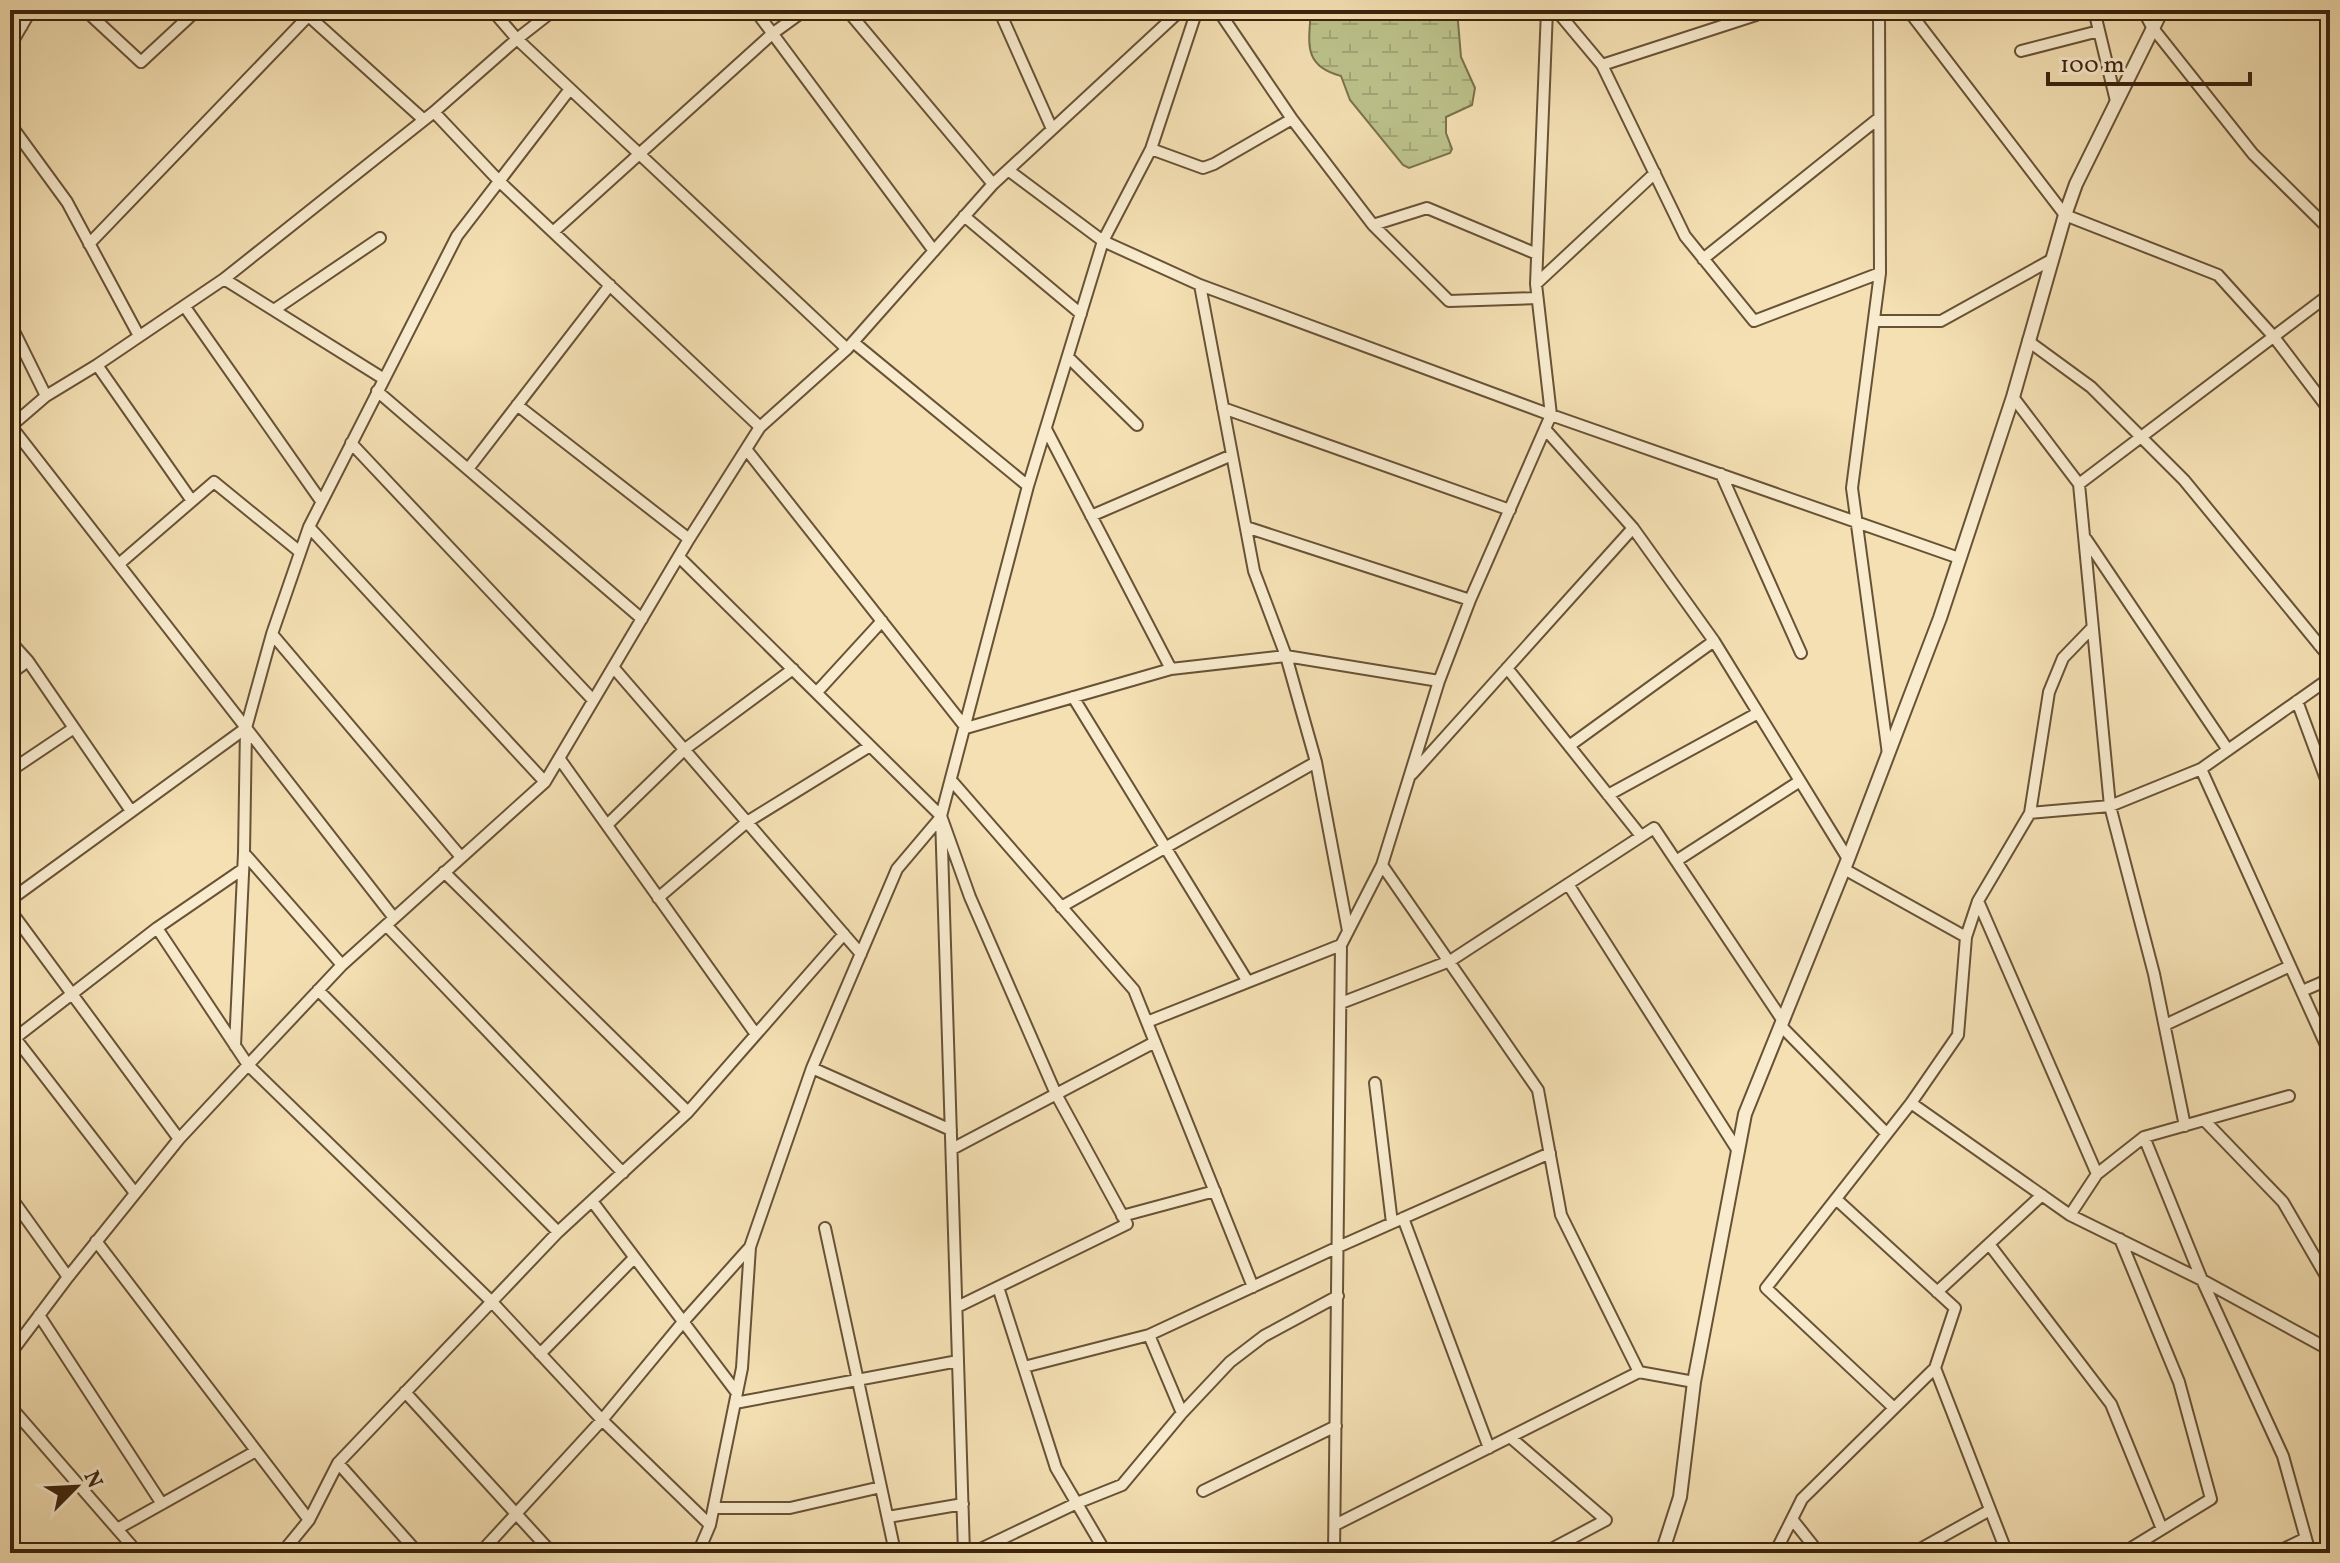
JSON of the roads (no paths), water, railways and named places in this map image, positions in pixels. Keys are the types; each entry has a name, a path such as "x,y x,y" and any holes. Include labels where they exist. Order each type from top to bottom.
{"street":[{"path":"10,46 31,10"},
{"path":"85,10 141,62 197,10"},
{"path":"492,10 517,39 639,154 850,345 1028,486"},
{"path":"554,10 434,112 224,279 46,396 10,426 246,728 390,922 623,1173"},
{"path":"755,10 934,251"},
{"path":"553,232 772,34 805,10"},
{"path":"847,10 993,184"},
{"path":"999,10 1052,129"},
{"path":"11,1349 179,1139 318,990 545,782 689,539 760,427 850,345 993,184 1181,10"},
{"path":"1197,10 1151,149 1103,241 1028,486 941,816 963,1504 972,1552 1122,1485 1182,1413 1230,1362 1264,1336 1338,1296"},
{"path":"1218,10 1292,119 1373,225 1449,301 1537,298"},
{"path":"1334,1553 1341,945 1382,865 1439,681 1470,600 1551,415 1536,284 1547,10"},
{"path":"1556,10 1602,65 1685,236 1754,321 1880,273"},
{"path":"1602,65 1756,15 1755,10"},
{"path":"1879,10 1880,273 1852,488 1888,754"},
{"path":"1908,10 2065,215 2218,275 2274,337 2330,411"},
{"path":"2094,10 2116,101"},
{"path":"2143,10 2152,27 2253,154 2330,230"},
{"path":"1662,1553 1680,1497 1694,1382 1745,1114 1846,864 1940,618 2013,397 2051,260 2076,184 2162,10"},
{"path":"89,244 308,12 424,120"},
{"path":"10,13 22,26"},
{"path":"2021,51 2099,31"},
{"path":"235,1046 246,728 272,634 300,552 321,501 457,236 570,89"},
{"path":"434,112 500,182 760,427"},
{"path":"1703,259 1879,118"},
{"path":"1151,149 1203,168 1292,119"},
{"path":"10,124 67,202 139,336"},
{"path":"1008,170 1103,241 1200,285 1551,415 1959,558"},
{"path":"1536,284 1655,173"},
{"path":"1373,225 1427,208 1537,254"},
{"path":"964,216 1081,314"},
{"path":"274,310 380,238"},
{"path":"1874,321 1941,321 2051,260"},
{"path":"224,279 384,379"},
{"path":"468,469 610,285"},
{"path":"1200,285 1254,571 1286,656 1316,762 1348,931"},
{"path":"2079,484 2330,294"},
{"path":"185,307 321,501"},
{"path":"10,323 46,396"},
{"path":"2028,341 2091,387 2184,480 2330,658"},
{"path":"1068,357 1137,425"},
{"path":"97,365 192,501"},
{"path":"377,391 642,619"},
{"path":"2013,397 2079,484 2110,806 2154,974 2185,1126"},
{"path":"517,405 689,539"},
{"path":"1223,408 1510,510"},
{"path":"1046,429 1171,669"},
{"path":"1545,429 1633,528 1714,641 1800,781 1846,864 1966,937"},
{"path":"351,443 593,700"},
{"path":"746,449 966,728"},
{"path":"1091,516 1232,455"},
{"path":"1721,474 1801,653"},
{"path":"119,564 214,482 300,552"},
{"path":"309,527 545,782"},
{"path":"1246,527 1470,600"},
{"path":"1410,776 1633,528"},
{"path":"2084,536 2228,750"},
{"path":"679,557 941,816 970,897 1056,1094 1127,1224 957,1307"},
{"path":"817,692 882,621"},
{"path":"1894,1408 1766,1288 1911,1103 1958,1035 1966,937 1978,901 2030,813 2049,692 2063,658 2091,629"},
{"path":"272,634 461,857"},
{"path":"2319,645 2330,638"},
{"path":"10,641 28,661 131,811"},
{"path":"1569,746 1714,641"},
{"path":"966,728 1171,669 1286,656 1439,681"},
{"path":"10,674 28,661"},
{"path":"613,667 861,954"},
{"path":"1507,668 1641,836"},
{"path":"607,825 685,749 793,669"},
{"path":"2030,813 2110,806 2201,769 2330,678"},
{"path":"1073,697 1248,982"},
{"path":"2297,701 2330,790"},
{"path":"1608,795 1758,713"},
{"path":"10,771 74,728"},
{"path":"10,900 246,728"},
{"path":"658,898 747,822 870,746"},
{"path":"559,758 755,1033"},
{"path":"1061,907 1316,762"},
{"path":"2201,769 2330,1054"},
{"path":"951,780 1134,990 1253,1287"},
{"path":"1676,861 1800,781"},
{"path":"698,1553 710,1525 742,1368 750,1247 812,1068 897,869 941,816"},
{"path":"1341,1003 1450,961 1654,828 1782,1023 1886,1133"},
{"path":"244,853 342,965"},
{"path":"1382,865 1538,1090 1561,1215 1639,1372"},
{"path":"135,1193 12,1040 157,928 243,869"},
{"path":"444,872 688,1112"},
{"path":"1568,884 1738,1151"},
{"path":"1978,901 2097,1174"},
{"path":"10,910 179,1139"},
{"path":"157,928 248,1065 492,1302 602,1420 710,1525"},
{"path":"282,1553 309,1520 338,1463 558,1232 688,1112 844,934"},
{"path":"1147,1022 1341,945"},
{"path":"2165,1025 2290,966"},
{"path":"2302,991 2330,979"},
{"path":"318,990 558,1232"},
{"path":"952,1149 1155,1042"},
{"path":"812,1068 951,1130"},
{"path":"1375,1083 1392,1223"},
{"path":"2070,1215 2097,1174 2144,1137 2289,1096"},
{"path":"1911,1103 2070,1215 2328,1345"},
{"path":"2204,1120 2283,1202 2330,1283"},
{"path":"2144,1137 2202,1280 2283,1456 2310,1553"},
{"path":"1024,1367 1149,1335 1550,1153"},
{"path":"1122,1216 1215,1191"},
{"path":"1937,1292 2042,1195"},
{"path":"10,1196 68,1277"},
{"path":"1775,1553 1802,1499 1935,1368 1955,1308 1836,1199"},
{"path":"592,1201 736,1398"},
{"path":"1403,1218 1489,1448"},
{"path":"825,1228 888,1517 895,1552 890,1553"},
{"path":"2120,1239 2179,1382 2211,1499 2123,1553"},
{"path":"96,1241 309,1520"},
{"path":"1989,1244 2111,1404 2162,1529"},
{"path":"480,1553 602,1420 750,1247"},
{"path":"540,1354 634,1258"},
{"path":"998,1287 1056,1468 1106,1553"},
{"path":"39,1315 162,1504"},
{"path":"1149,1335 1182,1413"},
{"path":"736,1398 958,1361"},
{"path":"1935,1368 2007,1553"},
{"path":"1335,1525 1639,1372 1694,1382"},
{"path":"405,1392 552,1553"},
{"path":"10,1406 138,1553"},
{"path":"1203,1491 1336,1426"},
{"path":"1510,1437 1606,1520 1544,1553"},
{"path":"117,1529 256,1451"},
{"path":"338,1463 418,1553"},
{"path":"714,1508 790,1508 881,1487"},
{"path":"888,1517 963,1504"},
{"path":"1913,1553 1990,1510"},
{"path":"1792,1519 1819,1553"},
{"path":"1570,1553 1576,1536"},
{"path":"2275,1553 2304,1539"}]}
